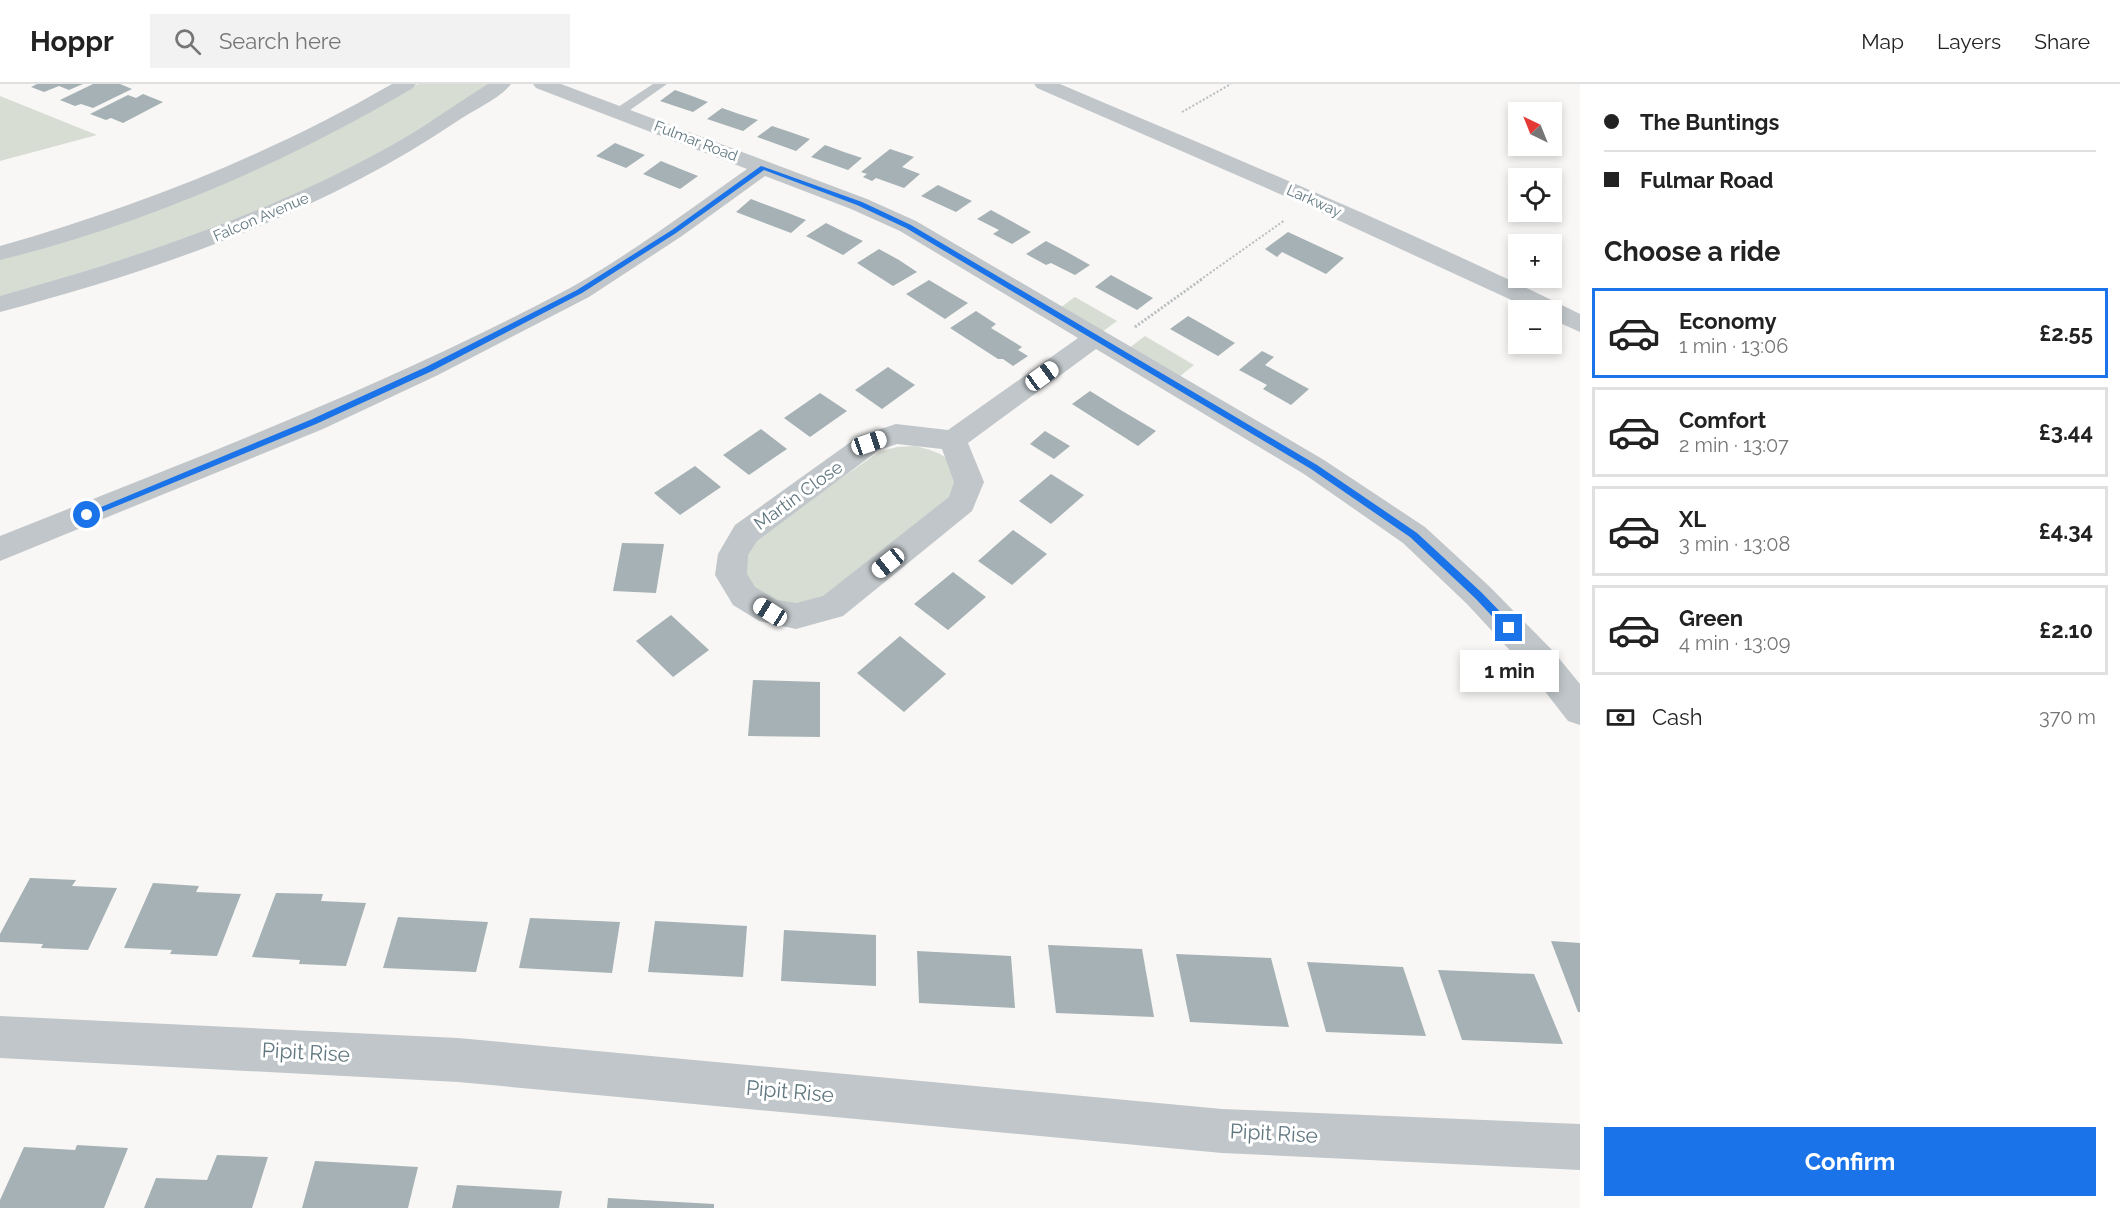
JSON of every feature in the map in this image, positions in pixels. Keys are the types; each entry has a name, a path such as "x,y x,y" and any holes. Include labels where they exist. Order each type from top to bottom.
{"street":[{"path":"0,253 55,238 197,187 326,129 406,84"},
{"name":"Falcon Avenue","path":"0,304 81,282 201,242 256,220 312,195 393,153 501,84"},
{"name":"Fulmar Road","path":"543,84 859,204 909,226 1314,467 1414,535 1478,595 1533,653 1580,710"},
{"name":"Larkway","path":"1044,84 1153,129 1313,200 1580,324"},
{"path":"0,549 313,422 429,369 580,292 674,231 763,167"},
{"path":"953,440 1103,341"},
{"name":"Martin Close","path":"896,434 953,440 969,482 962,503 832,608 796,616 770,612 744,596 731,575 733,554 746,533 869,443 896,434"},
{"name":"Pipit Rise","path":"0,1037 458,1059 1222,1131 1580,1147"}],"lane":[{"path":"619,112 661,84"}],"path":[{"path":"1153,129 1231,84"},
{"path":"1103,341 1313,200"}],"shaded area":[{"path":"418,84 488,84 487,88 377,154 300,196 194,238 0,297 0,257 333,132"},
{"path":"0,96 97,135 0,161"},
{"path":"1075,297 1117,321 1102,332 1061,307"},
{"path":"1145,336 1194,365 1179,377 1129,348"},
{"path":"915,446 936,452 951,462 956,477 951,499 824,599 807,605 768,602 742,575 744,554 755,538 879,452 897,447"}],"building":[{"path":"37,84 83,84 69,90 59,86 44,92 31,87"},
{"path":"93,84 120,84 132,89 93,108 81,104 75,106 60,100"},
{"path":"675,90 708,102 693,112 660,101"},
{"path":"143,94 163,102 123,123 90,114 128,95 136,98"},
{"path":"722,108 758,120 743,131 707,119"},
{"path":"772,126 810,139 796,151 757,137"},
{"path":"615,143 645,155 626,168 596,156"},
{"path":"825,145 862,158 848,170 811,157"},
{"path":"890,149 914,157 902,167 920,174 904,188 876,178 872,181 863,177 867,174 861,172"},
{"path":"661,161 698,176 680,189 643,174"},
{"path":"938,185 972,201 956,212 921,196"},
{"path":"751,199 806,220 791,233 736,212"},
{"path":"991,210 1031,232 1012,244 993,234 999,230 977,219"},
{"path":"826,223 863,241 843,255 806,236"},
{"path":"1288,232 1344,258 1326,274 1282,252 1277,257 1265,249"},
{"path":"1046,241 1090,265 1075,275 1051,263 1046,265 1026,254"},
{"path":"879,249 917,272 893,286 857,263"},
{"path":"1111,275 1153,298 1137,310 1095,287"},
{"path":"929,280 968,303 945,319 906,294"},
{"path":"976,311 996,324 991,328 1022,347 1018,350 1028,356 1013,366 950,328"},
{"path":"1188,316 1235,343 1218,356 1170,329"},
{"path":"1262,351 1274,357 1265,365 1309,389 1291,405 1263,389 1267,385 1239,370"},
{"path":"888,367 915,385 882,409 855,390"},
{"path":"1090,391 1156,431 1138,446 1072,404"},
{"path":"820,393 847,411 810,437 784,418"},
{"path":"761,429 787,449 749,475 723,455"},
{"path":"1045,431 1070,446 1054,459 1030,444"},
{"path":"695,466 721,487 680,515 654,493"},
{"path":"1051,474 1084,495 1051,524 1019,501"},
{"path":"1013,530 1047,554 1012,585 978,561"},
{"path":"622,543 664,544 656,593 613,591"},
{"path":"953,572 986,597 948,630 914,604"},
{"path":"671,615 709,650 673,677 636,641"},
{"path":"900,636 946,674 904,712 857,673"},
{"path":"753,680 820,682 820,737 748,736"},
{"path":"30,878 76,880 72,886 117,888 88,950 41,948 43,944 0,942 0,934"},
{"path":"153,883 199,886 196,892 241,894 217,956 170,954 172,950 124,948"},
{"path":"276,893 323,894 321,901 366,903 346,966 299,964 300,960 252,957"},
{"path":"398,917 488,922 476,972 383,968"},
{"path":"530,918 620,922 612,973 519,968"},
{"path":"655,921 747,926 743,977 648,972"},
{"path":"784,930 876,935 876,986 781,981"},
{"path":"1551,941 1580,943 1580,1012 1578,1012"},
{"path":"1048,945 1142,949 1154,1017 1056,1013"},
{"path":"917,951 1011,956 1015,1008 919,1003"},
{"path":"1176,954 1271,958 1289,1027 1190,1022"},
{"path":"1307,962 1403,967 1426,1036 1326,1032"},
{"path":"1438,970 1534,974 1563,1044 1462,1040"},
{"path":"77,1145 128,1148 104,1208 0,1208 0,1200 24,1147 75,1150"},
{"path":"217,1155 268,1157 252,1208 144,1208 156,1178 207,1180"},
{"path":"315,1161 418,1167 408,1208 302,1208"},
{"path":"457,1185 562,1191 559,1208 452,1208"},
{"path":"608,1198 714,1204 714,1208 607,1208"}],"route":[{"path":"87,515 313,422 429,369 580,292 674,231 763,167 909,226 1314,467 1414,535 1478,595 1509,628"}]}
